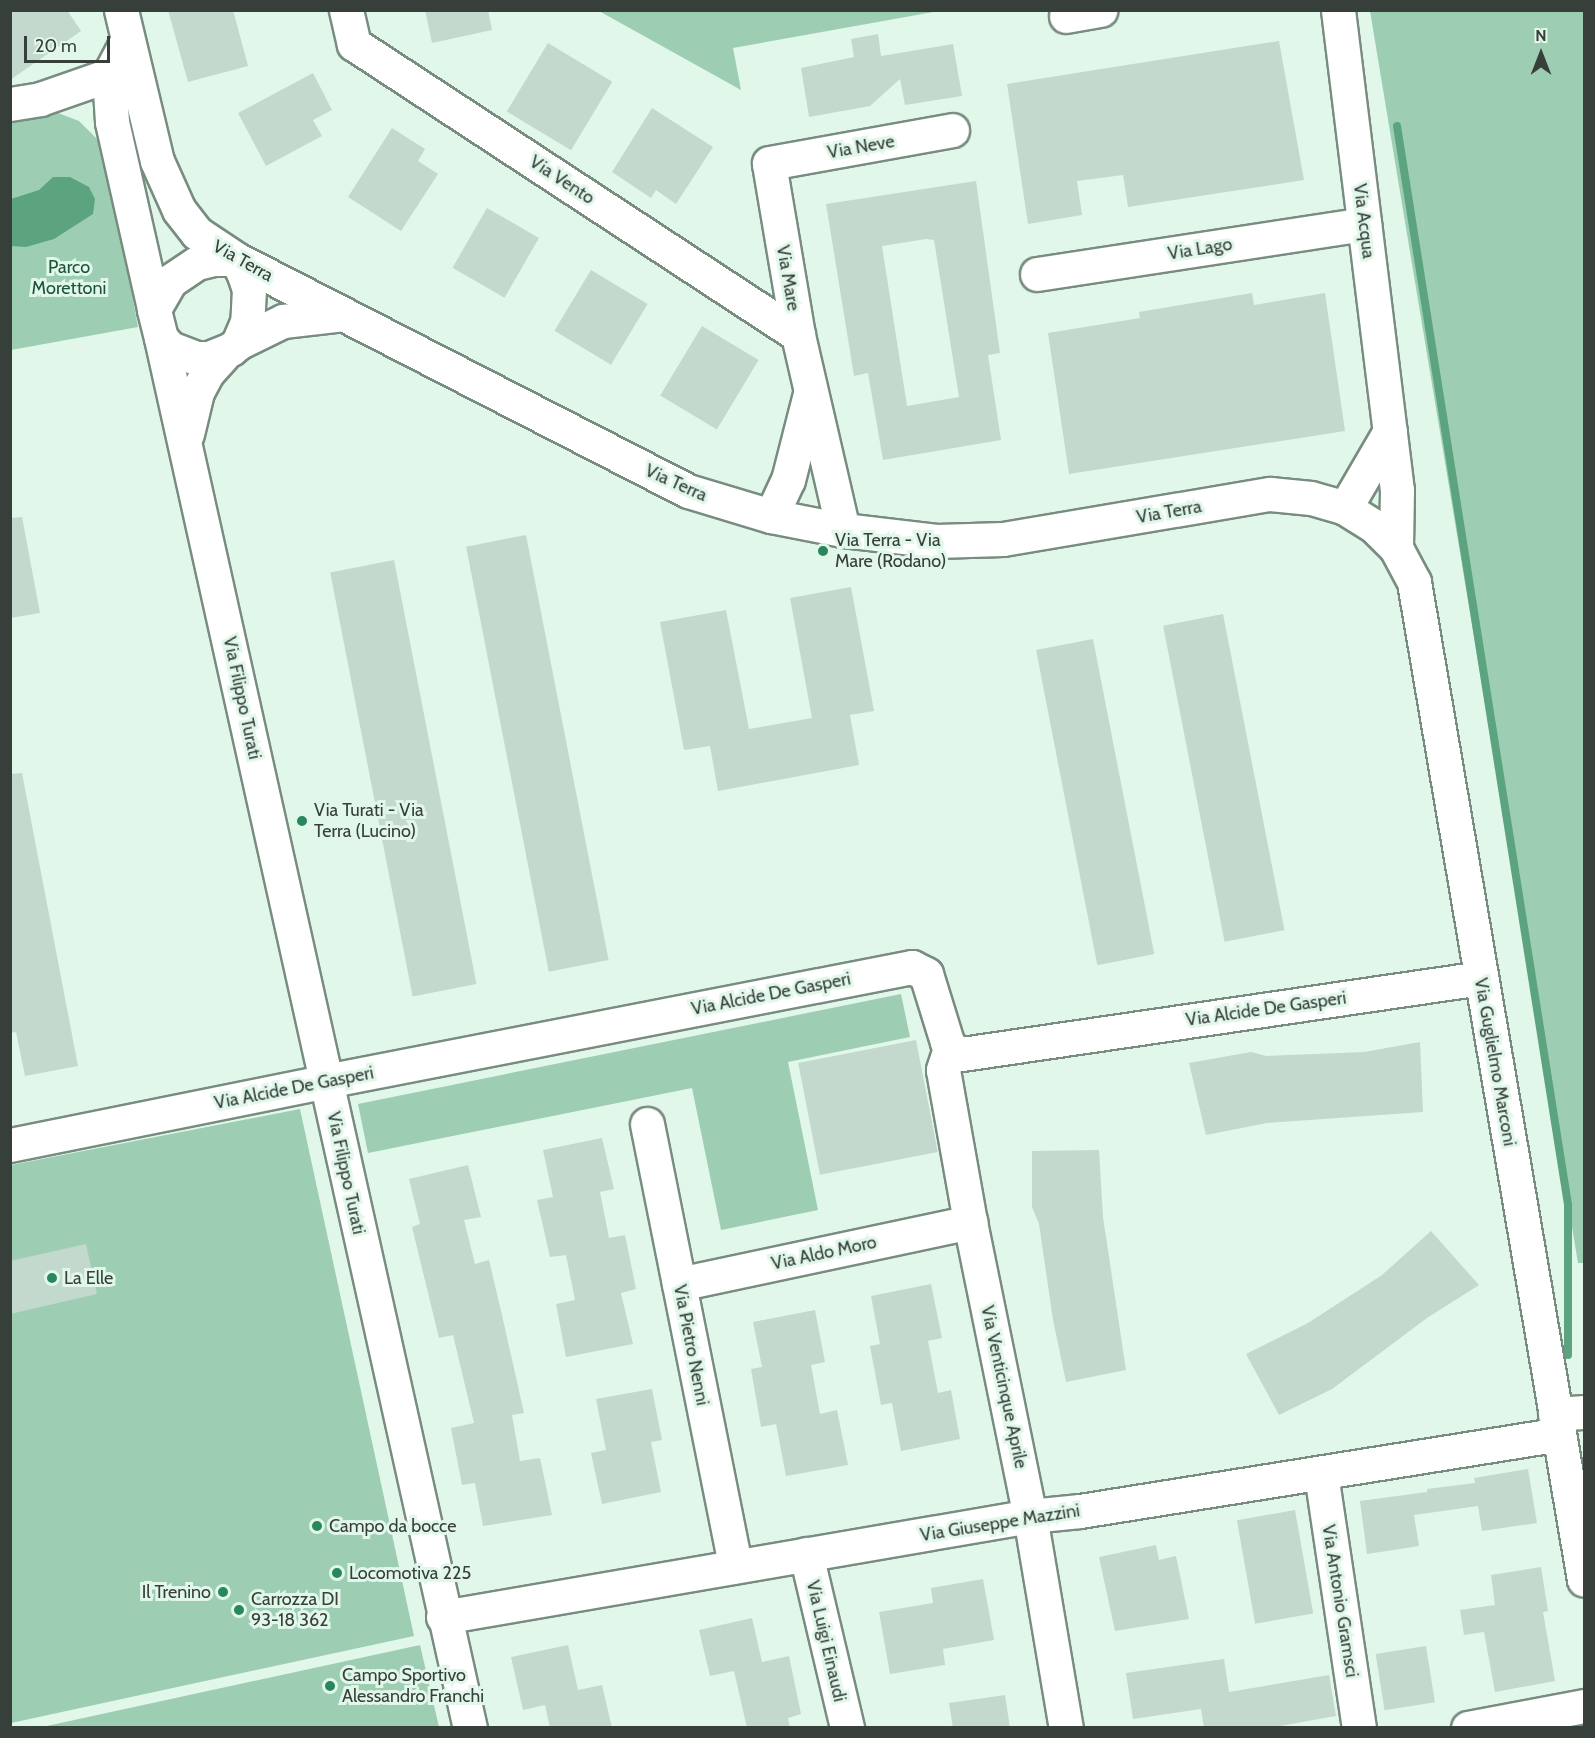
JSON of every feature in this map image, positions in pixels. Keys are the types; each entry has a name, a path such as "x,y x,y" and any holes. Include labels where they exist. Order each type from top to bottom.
{"street":[{"name":"Via Vento","path":"346,10 354,44 798,335"},
{"path":"1066,16 1100,10"},
{"name":"Via Acqua","path":"1338,10 1397,490 1396,548"},
{"name":"Via Terra","path":"110,75 124,26"},
{"name":"Via Terra","path":"124,26 157,161 179,210 197,233 236,259 663,480 716,501 771,516 843,530 936,541 1003,538 1270,494 1311,498 1345,508 1374,526 1396,548"},
{"path":"25,101 110,75 112,122 157,323 170,348 182,355 209,358 230,349 248,322 250,306 249,289 236,259 213,259 182,271 170,281 157,323"},
{"path":"25,101 88,110 112,122"},
{"name":"Via Neve","path":"769,163 952,130"},
{"name":"Via Mare","path":"769,163 798,335 843,530"},
{"name":"Via Lago","path":"1037,274 1364,224"},
{"name":"Via Filippo Turati","path":"186,442 197,392 207,373 230,349 283,321 344,314"},
{"name":"Via Filippo Turati","path":"157,323 186,442 443,1617 470,1728"},
{"name":"Via Mare","path":"771,516 788,480 810,392"},
{"path":"1345,508 1390,431"},
{"name":"Via Guglielmo Marconi","path":"1396,548 1414,582 1481,978 1566,1420 1584,1580"},
{"name":"Via Alcide De Gasperi","path":"10,1145 912,967 926,974 950,1048 969,1054 1481,978"},
{"name":"Via Venticinque Aprile","path":"950,1048 944,1070 970,1222 1030,1516 1066,1728"},
{"name":"Via Pietro Nenni","path":"647,1124 735,1566"},
{"name":"Via Aldo Moro","path":"679,1284 970,1222"},
{"name":"Via Giuseppe Mazzini","path":"443,1617 1030,1516 1320,1474 1566,1420"},
{"name":"Via Antonio Gramsci","path":"1320,1474 1359,1728"},
{"name":"Via Luigi Einaudi","path":"806,1554 847,1728"},
{"path":"1468,1728 1584,1706"}],"green space":[{"path":"599,11 939,11 733,48 741,90"},
{"path":"1370,11 1584,11 1584,1263 1578,1263"},
{"name":"Parco Morettoni","path":"40,106 79,121 105,147 138,327 11,350 11,112"},
{"path":"901,994 910,1037 788,1062 818,1210 721,1230 692,1088 368,1153 358,1104"},
{"path":"300,1109 414,1636 11,1723 11,1165"},
{"name":"Campo Sportivo Alessandro Franchi","path":"420,1645 439,1727 42,1727"}],"shaded area":[{"path":"53,177 70,177 89,187 95,199 93,214 54,239 26,247 11,246 11,199 39,190"}],"building":[{"path":"10,10 67,10 81,31 10,80"},
{"path":"168,10 233,10 248,66 188,82"},
{"path":"425,10 488,10 492,30 432,43"},
{"path":"878,34 881,56 953,44 962,96 905,105 900,79 870,106 809,117 801,68 854,57 851,39"},
{"path":"1279,41 1304,180 1128,207 1123,175 1077,181 1082,215 1028,224 1007,84"},
{"path":"548,43 612,82 571,150 507,112"},
{"path":"313,73 332,110 313,120 322,136 266,166 238,113"},
{"path":"652,108 713,147 676,204 656,190 651,198 612,172"},
{"path":"392,128 425,149 418,161 438,174 401,231 348,197"},
{"path":"976,181 1000,353 988,355 1001,440 883,460 868,373 854,376 826,204","holes":["926,239 934,240 959,397 907,406 882,246"]},
{"path":"487,208 539,238 504,298 453,268"},
{"path":"591,270 648,304 611,365 554,331"},
{"path":"1252,293 1254,305 1325,293 1345,431 1069,474 1048,333 1140,318 1139,312"},
{"path":"702,326 759,360 717,429 660,395"},
{"path":"22,517 40,613 10,618 10,518"},
{"path":"526,535 609,960 549,972 466,547"},
{"path":"394,560 476,984 413,996 330,572"},
{"path":"851,587 874,711 850,715 859,765 718,791 710,746 684,750 660,622 726,610 749,729 812,718 790,598"},
{"path":"1223,614 1284,930 1225,942 1163,626"},
{"path":"1093,639 1154,954 1097,965 1036,650"},
{"path":"22,773 78,1066 25,1076 16,1032 10,1033 10,774"},
{"path":"916,1040 938,1152 820,1175 798,1063"},
{"path":"1420,1042 1423,1112 1267,1123 1206,1135 1189,1063 1251,1052 1266,1056 1364,1052"},
{"path":"602,1138 614,1189 600,1192 609,1238 625,1235 636,1289 621,1293 633,1344 566,1357 556,1304 575,1300 566,1255 550,1257 537,1200 553,1197 543,1150"},
{"path":"1099,1150 1103,1217 1126,1370 1066,1382 1053,1320 1039,1224 1032,1207 1032,1151"},
{"path":"468,1165 481,1217 464,1220 475,1264 489,1260 502,1315 524,1413 512,1415 520,1461 540,1458 552,1515 483,1526 475,1483 462,1485 451,1428 474,1423 453,1335 439,1338 412,1227 420,1224 409,1179"},
{"path":"1431,1231 1479,1285 1427,1318 1332,1389 1279,1415 1246,1354 1308,1323 1382,1275"},
{"name":"La Elle","path":"86,1244 97,1294 10,1314 10,1261"},
{"path":"931,1284 942,1338 928,1341 938,1393 951,1390 960,1439 901,1451 892,1403 881,1405 870,1346 880,1344 871,1296"},
{"path":"815,1310 825,1362 811,1365 820,1414 837,1410 848,1465 786,1476 776,1424 761,1427 751,1369 762,1367 753,1322"},
{"path":"652,1389 662,1440 651,1442 661,1492 602,1504 591,1453 606,1450 596,1399"},
{"path":"1528,1469 1537,1523 1482,1531 1478,1506 1414,1515 1419,1546 1367,1554 1360,1501 1475,1483 1474,1478"},
{"path":"1295,1510 1313,1613 1255,1624 1237,1520"},
{"path":"1156,1545 1159,1560 1176,1556 1189,1619 1115,1631 1099,1557"},
{"path":"1541,1567 1548,1611 1543,1612 1555,1681 1495,1692 1484,1632 1464,1635 1460,1610 1495,1605 1491,1575"},
{"path":"983,1579 994,1640 943,1649 945,1665 890,1674 879,1612 933,1603 931,1588"},
{"path":"752,1618 762,1662 789,1656 801,1714 788,1718 790,1728 747,1728 734,1671 710,1676 699,1630"},
{"path":"568,1645 578,1690 602,1685 612,1728 550,1728 545,1705 523,1710 511,1657"},
{"path":"1426,1646 1435,1702 1385,1710 1376,1654"},
{"path":"1224,1659 1229,1692 1329,1675 1336,1716 1269,1728 1204,1728 1201,1709 1133,1719 1126,1673"},
{"path":"1005,1695 1010,1728 953,1728 949,1703"}],"waterway":[{"path":"1397,126 1568,1205 1568,1355"}],"place":[{"name":"Via Terra - Via Mare (Rodano)","path":"823,551"},
{"name":"Via Turati - Via Terra (Lucino)","path":"302,821"},
{"name":"La Elle","path":"52,1278"},
{"name":"Campo da bocce","path":"317,1526"},
{"name":"Locomotiva 225","path":"337,1573"},
{"name":"Il Trenino","path":"223,1592"},
{"name":"Carrozza DI 93-18 362","path":"239,1610"},
{"name":"Campo Sportivo Alessandro Franchi","path":"330,1686"}]}
